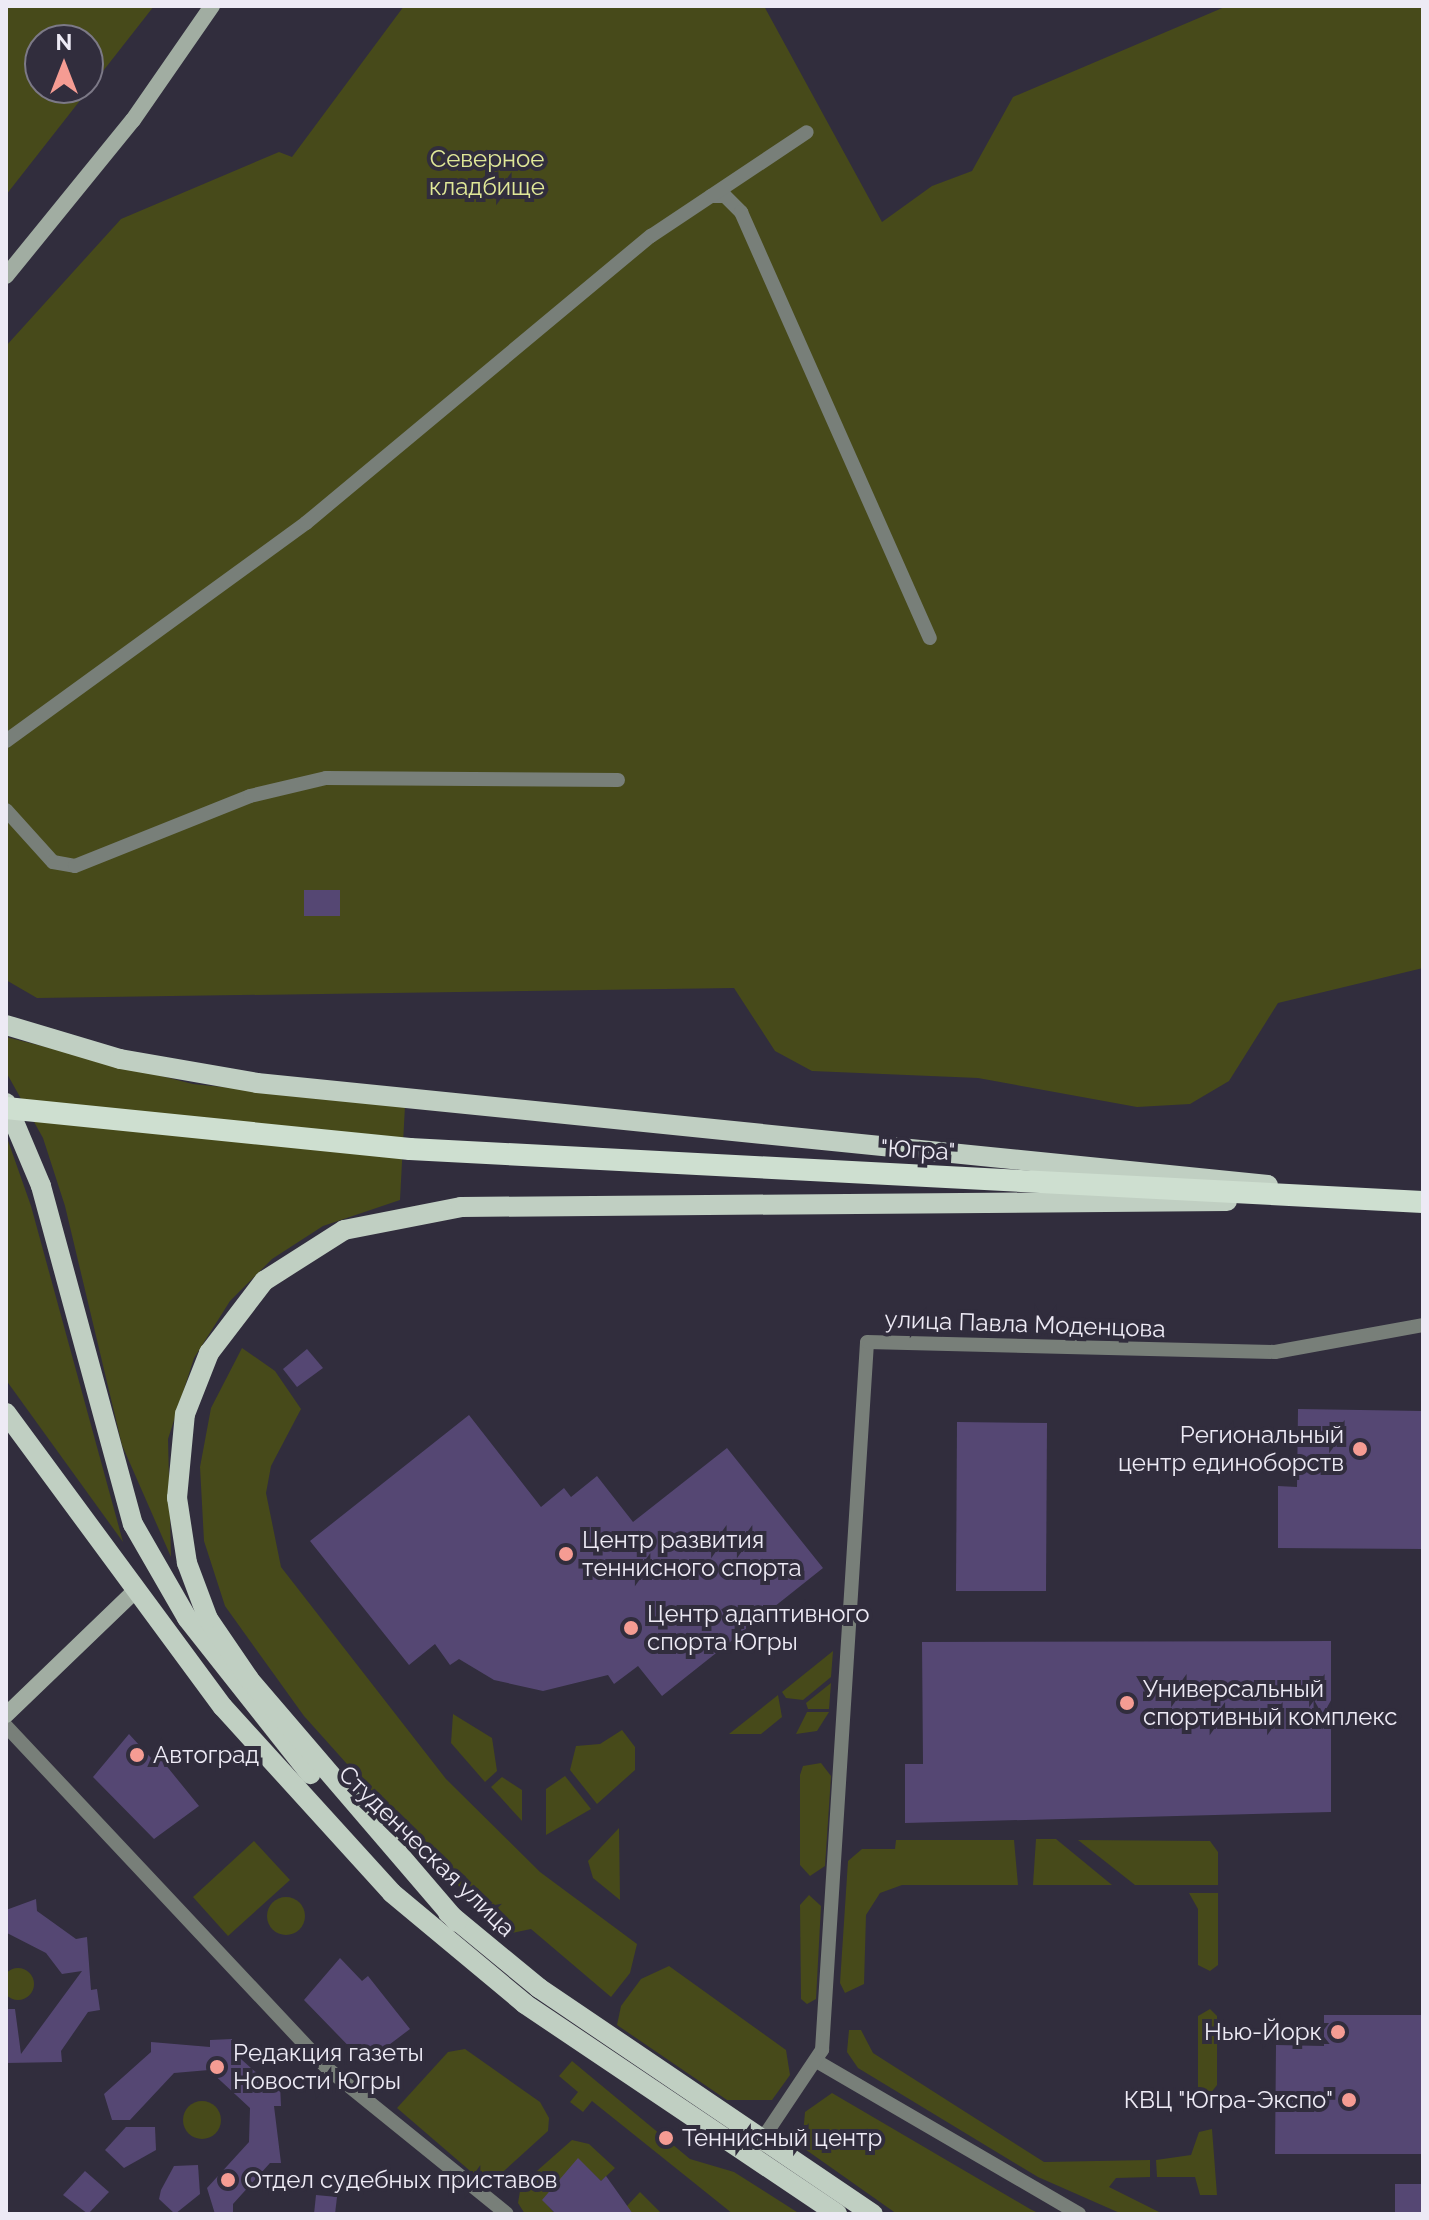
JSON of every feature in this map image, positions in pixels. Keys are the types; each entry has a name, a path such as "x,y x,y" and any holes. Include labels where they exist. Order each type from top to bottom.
{"highway":[{"name":"\"Югра\"","path":"6,1106 410,1149 1423,1202"}],"main road":[{"path":"6,276 133,120 212,6"},
{"path":"6,1025 120,1059 257,1083 986,1152 1395,1200"},
{"name":"Студенческая улица","path":"6,1106 41,1186 113,1468 159,1575 277,1737 457,1922 761,2141 873,2214"},
{"path":"457,1922 249,1679 208,1619 187,1563 178,1473 194,1384 244,1302 287,1262 380,1218 461,1207 1395,1200"},
{"name":"Студенческая улица","path":"6,1413 135,1591 304,1803 435,1932 525,2004 837,2214"},
{"path":"6,1715 135,1591"}],"street":[{"path":"6,741 306,523 570,302 711,196 807,132"},
{"path":"711,196 725,196 741,212 930,638"},
{"path":"6,810 53,862 75,866 250,796 326,778 618,780"},
{"name":"улица Павла Моденцова","path":"818,2062 867,1342 1275,1352 1423,1325"},
{"path":"6,1726 328,2069 507,2214"},
{"path":"761,2141 818,2062 1079,2214"}],"green space":[{"path":"6,6 154,6 104,70 104,24 24,24 24,104 77,104 6,195"},
{"name":"Северное кладбище","path":"404,6 764,6 882,222 932,186 972,171 1013,97 1227,6 1423,6 1423,968 1278,1003 1229,1081 1190,1104 1137,1107 978,1078 812,1071 775,1051 734,988 37,998 6,980 6,346 121,219 279,152 292,157"},
{"path":"6,1037 193,1084 405,1106 400,1200 323,1226 272,1259 230,1301 194,1358 168,1439 171,1557 122,1445 65,1206 43,1138 6,1072"},
{"path":"6,1135 31,1206 123,1542 6,1380"},
{"path":"242,1348 275,1371 301,1409 271,1466 266,1493 281,1567 446,1779 540,1872 637,1944 630,1973 611,1997 531,1929 512,1933 498,1923 442,1870 304,1716 225,1606 204,1541 200,1467 211,1408"},
{"path":"833,1651 831,1677 803,1700 786,1698 782,1692"},
{"path":"831,1683 829,1709 808,1709 806,1703"},
{"path":"778,1695 782,1717 761,1734 729,1734"},
{"path":"807,1712 829,1712 817,1731 796,1734"},
{"path":"453,1714 492,1738 497,1771 485,1782 451,1743"},
{"path":"622,1730 635,1747 635,1770 597,1804 570,1770 576,1746 600,1744"},
{"path":"821,1763 831,1776 825,1866 810,1876 800,1865 800,1775 803,1766"},
{"path":"565,1776 591,1809 546,1835 546,1789"},
{"path":"502,1777 522,1790 522,1821 491,1787"},
{"path":"619,1828 620,1900 593,1878 588,1861"},
{"path":"1036,1839 1056,1839 1112,1885 1033,1885"},
{"path":"896,1840 1014,1840 1018,1885 902,1885 880,1893 866,1915 864,1984 845,1993 840,1983 848,1861 862,1849 895,1849"},
{"path":"1078,1840 1210,1841 1218,1852 1218,1885 1135,1885"},
{"path":"254,1841 290,1880 228,1936 193,1897"},
{"path":"1189,1893 1218,1893 1218,1965 1210,1971 1198,1965 1198,1909"},
{"path":"809,1895 821,1906 816,1999 807,2004 801,1999 800,1905"},
{"path":"286,1897 299,1903 305,1916 299,1929 286,1935 273,1929 267,1916 273,1903"},
{"path":"669,1966 786,2050 790,2075 772,2100 727,2100 617,2025 621,2006 641,1979"},
{"path":"18,1968 30,1972 34,1984 30,1996 18,2000 6,1996 2,1984 6,1972"},
{"path":"1210,2009 1217,2016 1217,2085 1210,2094 1198,2087 1198,2016"},
{"path":"849,2030 861,2030 873,2053 1044,2162 1150,2160 1150,2177 1116,2178 1109,2187 1163,2214 1122,2214 1038,2177 858,2068 847,2052"},
{"path":"465,2049 540,2102 549,2118 548,2131 495,2179 476,2176 397,2108 448,2052"},
{"path":"572,2061 690,2159 734,2172 800,2214 733,2214 592,2101 583,2112 570,2102 578,2092 559,2076"},
{"path":"832,2093 1040,2214 897,2214 802,2147 805,2112"},
{"path":"202,2101 215,2107 221,2120 215,2133 202,2139 189,2133 183,2120 189,2107"},
{"path":"1212,2129 1217,2195 1200,2195 1195,2177 1157,2177 1156,2160 1191,2155 1199,2132"},
{"path":"572,2140 589,2144 615,2168 601,2181 578,2159 543,2200 555,2214 525,2214 518,2203 521,2185"},
{"path":"640,2192 662,2214 633,2214 626,2207"}],"building":[{"path":"304,890 340,890 340,916 304,916"},
{"path":"307,1349 323,1368 297,1387 283,1369"},
{"name":"Региональный центр единоборств","path":"1298,1409 1423,1411 1423,1549 1278,1548 1278,1486 1297,1487"},
{"name":"Центр развития теннисного спорта","path":"469,1415 541,1507 564,1488 571,1497 597,1476 633,1522 727,1448 823,1568 662,1696 638,1666 614,1684 608,1675 543,1691 494,1680 459,1659 450,1665 435,1644 409,1665 310,1541"},
{"path":"957,1422 1047,1423 1046,1591 956,1591"},
{"name":"Универсальный спортивный комплекс","path":"1331,1641 1331,1812 905,1823 905,1764 923,1764 922,1642"},
{"path":"129,1734 151,1758 156,1753 199,1806 154,1839 93,1777"},
{"path":"36,1899 37,1911 76,1939 87,1937 91,1990 97,1989 100,2010 88,2012 61,2051 62,2062 6,2063 6,2009 15,2009 21,2054 82,1971 62,1974 46,1953 7,1933 6,1910"},
{"path":"340,1958 362,1981 368,1976 410,2029 365,2063 304,2000"},
{"name":"КВЦ \"Югра-Экспо\"","path":"1324,2015 1423,2015 1423,2154 1275,2154 1276,2045 1324,2046"},
{"path":"232,2039 232,2051 269,2084 280,2084 281,2106 274,2106 281,2163 270,2163 233,2204 233,2213 215,2214 207,2188 249,2142 250,2108 209,2070 174,2073 130,2120 112,2120 104,2094 151,2052 151,2042 210,2047 210,2040"},
{"path":"126,2127 155,2127 156,2150 124,2168 105,2150"},
{"path":"578,2158 601,2181 606,2176 633,2214 556,2214 542,2200"},
{"path":"198,2165 200,2194 175,2214 159,2199 161,2190 174,2166"},
{"path":"85,2171 109,2192 88,2214 63,2195"},
{"path":"1395,2184 1423,2184 1423,2214 1395,2214"},
{"path":"316,2195 337,2197 335,2214 314,2214"}],"place":[{"name":"Региональный центр единоборств","path":"1360,1449"},
{"name":"Центр развития теннисного спорта","path":"566,1554"},
{"name":"Центр адаптивного спорта Югры","path":"631,1628"},
{"name":"Универсальный спортивный комплекс","path":"1127,1703"},
{"name":"Автоград","path":"137,1755"},
{"name":"Нью-Йорк","path":"1338,2032"},
{"name":"Редакция газеты Новости Югры","path":"217,2067"},
{"name":"КВЦ \"Югра-Экспо\"","path":"1349,2100"},
{"name":"Теннисный центр","path":"666,2138"},
{"name":"Отдел судебных приставов","path":"228,2180"}]}
